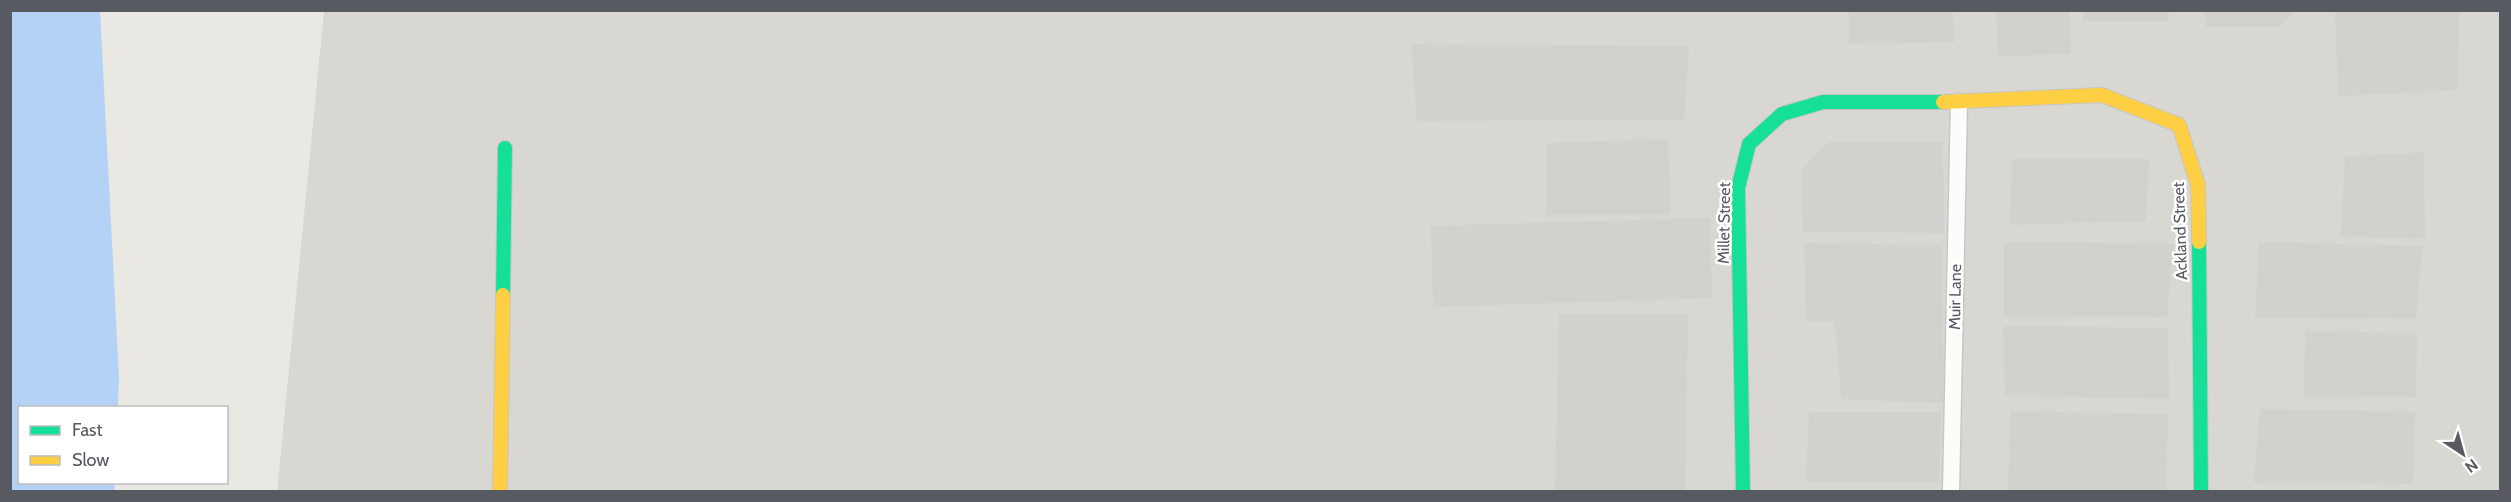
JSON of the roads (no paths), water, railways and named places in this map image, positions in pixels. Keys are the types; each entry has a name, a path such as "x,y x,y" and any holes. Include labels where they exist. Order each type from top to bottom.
{"street":[{"name":"Ackland Street","path":"1959,102 2102,95 2179,125 2198,185 2201,492"},
{"name":"Millet Street","path":"1743,492 1738,188 1749,144 1782,114 1823,102 1959,102"},
{"path":"500,492 505,148"}],"lane":[{"name":"Muir Lane","path":"1951,492 1959,102"}],"water":[{"path":"10,11 100,11 119,377 118,406 18,406 18,484 115,484 114,491 11,491"}]}
